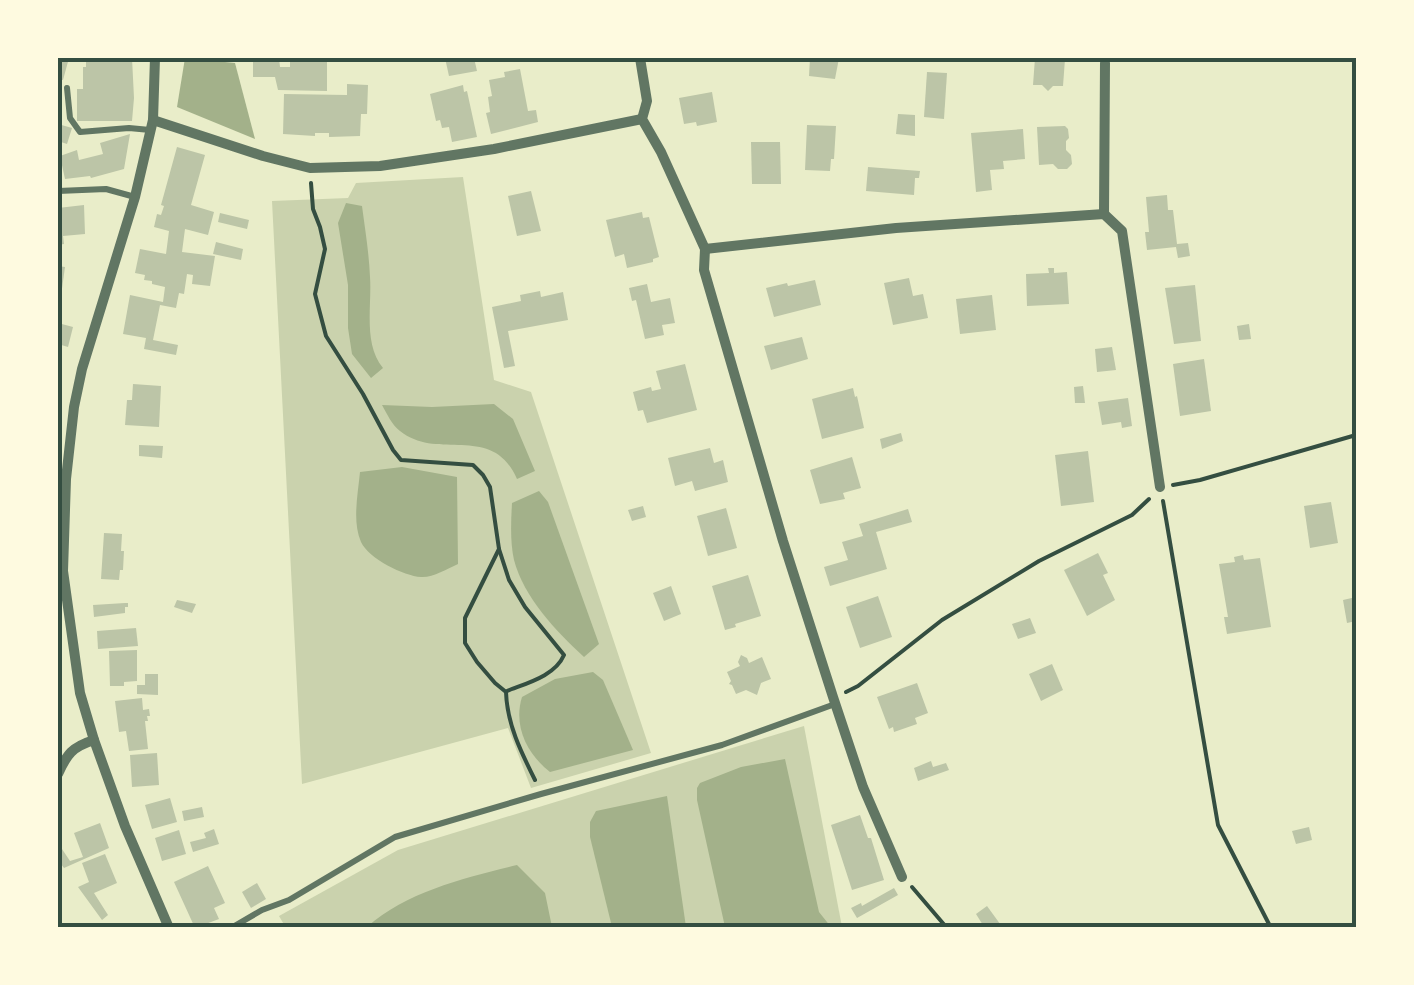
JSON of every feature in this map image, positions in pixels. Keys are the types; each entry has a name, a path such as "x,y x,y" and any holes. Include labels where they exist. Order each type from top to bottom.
{"street":[{"path":"155,58 152,124 135,197 74,406 63,524 63,617 94,740 125,826 169,928"},
{"path":"640,58 647,100 642,119 705,249 704,270 783,541 863,787 902,877"},
{"path":"1105,62 1104,214 1122,231 1160,487"},
{"path":"152,124 310,168 380,166 494,149 642,119"},
{"path":"705,249 896,228 1104,214"},
{"path":"58,774 66,756 79,745 94,740"}],"lane":[{"path":"67,88 70,118 80,132 152,124"},
{"path":"58,192 106,190 135,197"},
{"path":"231,928 288,900 395,837 722,746 835,704"}],"path":[{"path":"310,168 313,209 325,249 315,294 326,336 401,460 473,465 483,475 490,488 499,549 509,580 525,607 564,655 554,669 506,692"},
{"path":"844,693 942,620 990,590 1132,515 1160,487 1200,480 1356,435"},
{"path":"1160,487 1218,825 1271,928"},
{"path":"499,549 465,618 465,643 476,662 506,692"},
{"path":"506,692 516,742 541,794"},
{"path":"902,877 947,928"}],"shaded area":[{"path":"185,58 235,63 255,139 177,107"},
{"path":"463,177 494,380 531,392 651,753 531,788 508,728 302,784 272,201 348,198 356,183"},
{"path":"346,203 362,206 371,336 383,368 371,378 352,354 348,328 348,285 338,223"},
{"path":"494,404 513,419 535,471 517,479 494,452 415,440 397,429 382,405 432,407"},
{"path":"402,467 457,477 458,564 430,576 414,576 388,566 365,548 358,534 360,472"},
{"path":"539,491 548,502 599,644 584,657 533,601 514,560 512,503"},
{"path":"593,672 603,680 633,750 550,772 524,739 519,718 522,697 555,679"},
{"path":"804,726 842,927 286,928 279,916 398,850"},
{"path":"785,759 819,912 831,927 725,927 697,788 700,783 741,767"},
{"path":"667,796 686,927 612,927 590,837 590,822 596,811"},
{"path":"517,865 545,893 552,927 367,927 419,895"}],"building":[{"path":"58,58 69,58 63,80 58,79"},
{"path":"86,58 132,58 132,121 77,121 77,89 83,89"},
{"path":"253,58 279,58 280,67 290,67 290,58 327,58 327,91 278,90 275,77 253,77"},
{"path":"445,58 474,58 477,71 449,76"},
{"path":"810,58 839,58 835,79 809,76"},
{"path":"1035,58 1065,59 1063,86 1053,86 1048,91 1042,85 1033,85"},
{"path":"520,69 528,111 536,110 538,122 491,134 486,113 490,112 488,97 492,96 489,80"},
{"path":"927,72 947,73 944,119 924,117"},
{"path":"347,84 368,85 367,114 361,114 360,136 283,134 284,94 347,95"},
{"path":"463,85 477,137 452,142 449,127 442,128 440,120 436,121 430,94"},
{"path":"712,92 717,122 684,124 679,98"},
{"path":"898,114 915,115 915,136 896,134"},
{"path":"58,124 72,128 67,144 58,141"},
{"path":"807,125 836,126 830,171 805,170"},
{"path":"1065,126 1069,138 1066,150 1072,164 1067,169 1039,165 1037,127"},
{"path":"1023,129 1025,159 1003,161 1004,169 990,170 992,190 976,192 971,133"},
{"path":"130,134 124,169 91,178 65,179 60,156 77,150 79,160 103,154 100,143"},
{"path":"751,142 780,142 781,184 752,184"},
{"path":"177,147 205,155 191,205 214,212 208,235 185,229 182,252 215,256 210,286 192,284 193,275 187,274 184,294 179,293 176,308 160,305 153,340 178,345 176,355 144,349 146,338 123,334 130,295 163,302 165,287 135,273 140,249 166,254 169,231 154,227 164,206 161,205"},
{"path":"868,167 920,171 919,178 915,178 914,195 866,191"},
{"path":"531,191 541,231 517,236 508,196"},
{"path":"1167,195 1177,244 1188,243 1190,256 1178,258 1176,247 1147,250 1146,197"},
{"path":"84,205 85,234 63,236 64,244 58,245 58,208"},
{"path":"642,212 643,218 649,217 659,257 627,268 624,254 615,257 606,220"},
{"path":"220,213 249,220 247,229 218,222"},
{"path":"216,242 243,249 241,260 213,254"},
{"path":"58,266 65,267 60,303 58,303"},
{"path":"1048,268 1054,268 1054,273 1067,272 1069,304 1027,306 1026,274 1049,273"},
{"path":"909,278 913,296 923,294 928,318 893,325 884,283"},
{"path":"815,280 821,305 774,317 766,288"},
{"path":"647,284 651,302 670,298 675,323 662,325 664,335 645,339 636,300 632,301 629,288"},
{"path":"1195,285 1201,341 1174,344 1165,288"},
{"path":"540,291 541,297 563,292 568,320 508,331 515,366 504,368 492,307 521,301 520,295"},
{"path":"992,295 996,330 960,334 956,299"},
{"path":"58,323 73,327 68,347 58,344"},
{"path":"1249,324 1251,339 1239,340 1237,326"},
{"path":"802,337 808,359 771,370 764,346"},
{"path":"1112,347 1116,370 1097,372 1095,349"},
{"path":"1204,359 1211,411 1180,416 1173,364"},
{"path":"685,364 697,410 647,423 643,410 638,411 633,392 651,387 652,391 661,389 656,371"},
{"path":"133,384 161,386 159,427 125,425"},
{"path":"1083,386 1085,403 1075,403 1074,387"},
{"path":"853,388 864,428 822,439 812,399"},
{"path":"1128,398 1132,426 1122,428 1121,422 1102,425 1098,402"},
{"path":"901,433 903,441 882,449 880,439"},
{"path":"139,445 163,446 162,458 139,456"},
{"path":"710,448 714,463 723,460 728,482 695,491 692,481 675,486 668,458"},
{"path":"1088,451 1094,502 1061,506 1055,455"},
{"path":"852,457 861,488 843,493 845,499 820,504 810,470"},
{"path":"1331,502 1338,543 1310,548 1304,506"},
{"path":"643,506 646,517 632,521 628,510"},
{"path":"726,508 737,548 708,556 697,516"},
{"path":"908,509 912,522 876,532 887,569 830,586 824,567 848,560 842,542 863,536 859,524"},
{"path":"104,533 122,534 123,570 119,580 101,579"},
{"path":"1098,553 1115,600 1087,616 1064,570"},
{"path":"1243,555 1244,560 1260,558 1271,627 1227,634 1219,564 1235,562 1234,557"},
{"path":"748,575 761,616 725,630 712,586"},
{"path":"671,586 681,614 664,621 653,593"},
{"path":"878,596 892,637 860,648 846,607"},
{"path":"1356,597 1356,621 1347,623 1343,600"},
{"path":"177,600 196,604 192,613 174,607"},
{"path":"128,603 125,613 94,617 93,605"},
{"path":"1030,618 1036,633 1018,639 1012,624"},
{"path":"136,628 138,646 98,649 97,631"},
{"path":"137,650 137,681 110,686 109,651"},
{"path":"741,655 749,663 762,657 771,679 761,683 757,695 746,690 736,694 729,684 727,672 740,666"},
{"path":"1052,664 1063,690 1041,701 1029,674"},
{"path":"145,674 158,674 158,695 137,694 137,685 145,685"},
{"path":"917,683 928,713 915,718 917,724 894,732 893,727 889,729 877,697"},
{"path":"142,698 143,710 149,709 150,716 145,721 148,749 129,751 126,731 119,732 115,701"},
{"path":"157,753 159,785 132,787 130,755"},
{"path":"931,761 933,767 946,763 949,770 918,781 914,768"},
{"path":"170,798 177,822 152,829 145,805"},
{"path":"202,807 204,817 184,821 182,811"},
{"path":"860,815 884,880 852,890 831,825"},
{"path":"100,823 109,848 64,868 58,860 58,843 70,861 83,857 74,833"},
{"path":"1309,827 1312,840 1296,844 1292,831"},
{"path":"214,829 219,844 193,852 190,842 206,838 204,833"},
{"path":"179,830 186,854 162,861 155,838"},
{"path":"105,854 117,883 94,893 108,915 102,920 78,887 89,882 82,863"},
{"path":"208,866 225,903 214,908 219,919 195,928 174,882"},
{"path":"257,883 266,899 251,908 242,892"},
{"path":"894,888 898,895 857,918 851,908"},
{"path":"987,906 1003,928 985,928 976,914"}]}
